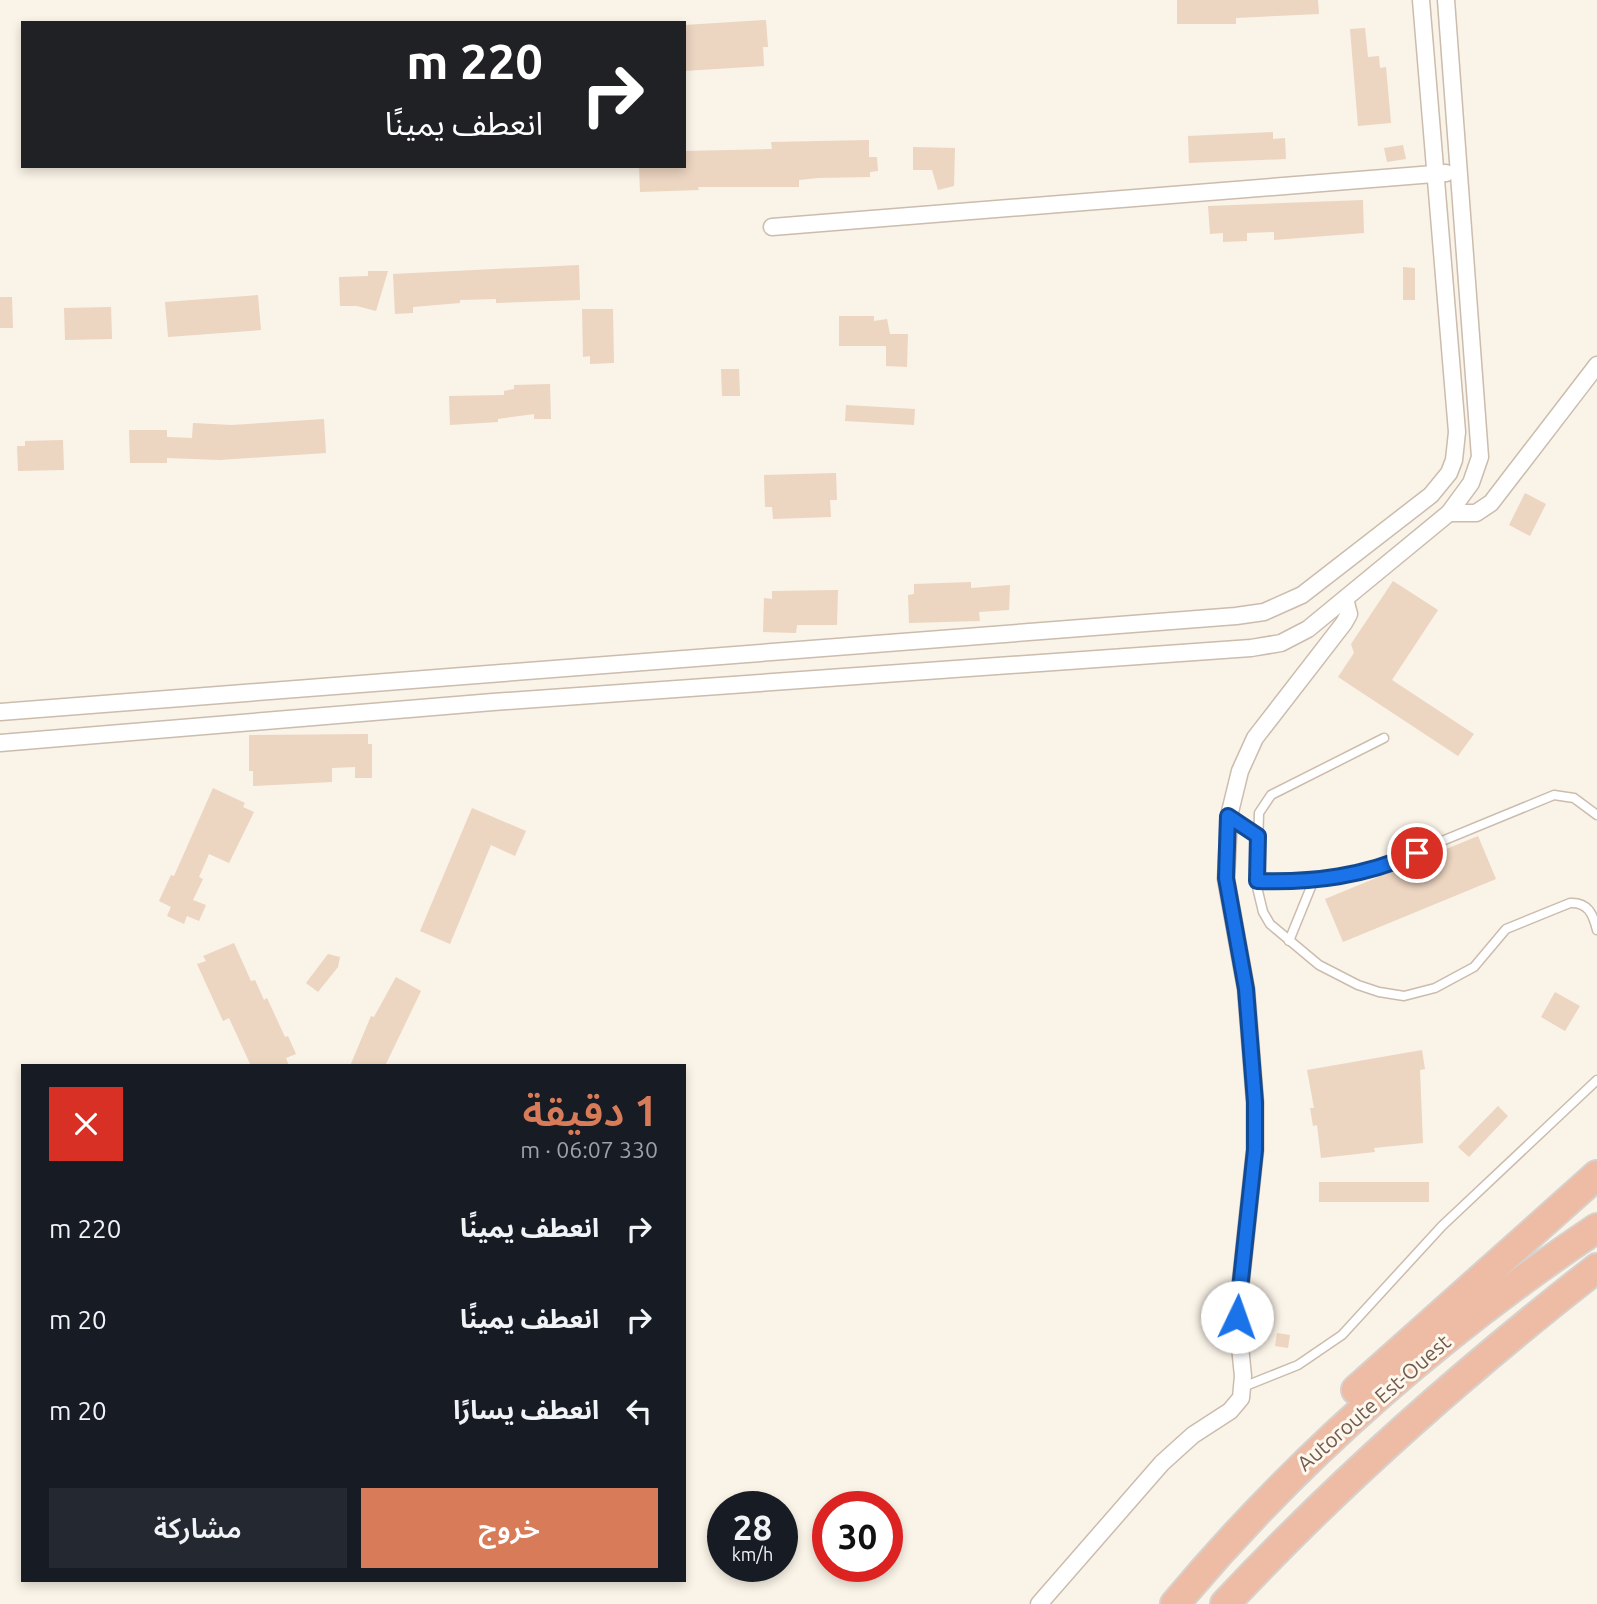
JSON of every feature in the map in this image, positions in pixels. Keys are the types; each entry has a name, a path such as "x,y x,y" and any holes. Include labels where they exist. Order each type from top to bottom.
{"highway":[{"path":"1303,1463 1318,1428 1331,1412 1597,1175"},
{"name":"Autoroute Est-Ouest","path":"1175,1604 1224,1545 1303,1463 1411,1367 1597,1227"},
{"name":"Autoroute Est-Ouest","path":"1225,1604 1279,1547 1436,1399 1597,1268"}],"street":[{"path":"0,712 1236,616 1277,607 1314,587 1432,495 1449,473 1454,460 1457,432 1421,0"},
{"path":"0,743 506,701 1266,646 1308,629 1449,513 1471,483 1480,444 1446,0"},
{"path":"772,227 1459,173"},
{"path":"1449,513 1476,513 1491,503 1597,365"},
{"path":"1039,1604 1162,1463 1193,1435 1230,1411 1241,1398 1243,1387 1237,1317 1255,1150 1255,1102 1246,989 1226,878 1228,816 1240,771 1255,738 1344,623 1349,614 1345,599"}],"lane":[{"path":"1384,738 1271,795 1259,813 1257,881 1263,912 1289,941 1335,975 1379,992 1404,996 1435,988 1463,974 1483,958 1506,929 1570,904 1581,904 1590,910 1597,930"},
{"path":"1257,881 1313,882 1346,877 1392,864 1545,797 1574,798 1597,814"},
{"path":"1228,816 1258,836"},
{"path":"1289,941 1313,882"},
{"path":"1243,1387 1298,1365 1342,1335 1442,1226 1597,1080"}],"building":[{"path":"1177,0 1318,0 1319,14 1236,18 1236,24 1177,24"},
{"path":"766,20 768,47 763,47 764,66 686,71 686,25"},
{"path":"1365,28 1368,57 1379,56 1380,68 1386,67 1391,123 1358,126 1350,29"},
{"path":"1273,132 1273,139 1285,138 1286,159 1189,163 1188,136"},
{"path":"869,140 869,157 877,157 878,171 870,172 870,177 799,180 799,187 698,187 699,190 640,192 639,168 686,168 686,151 772,149 771,142"},
{"path":"1403,145 1406,159 1387,162 1384,148"},
{"path":"913,147 955,148 954,186 938,190 932,170 913,170"},
{"path":"1363,200 1364,233 1274,240 1274,232 1247,233 1247,241 1223,242 1223,233 1210,234 1208,206"},
{"path":"579,265 580,300 496,303 496,299 460,300 460,303 413,307 413,313 395,314 393,274"},
{"path":"1403,267 1415,268 1415,300 1403,300"},
{"path":"368,271 388,271 376,311 357,306 340,306 339,277 368,276"},
{"path":"258,295 261,330 168,337 165,302"},
{"path":"0,297 12,297 13,328 0,328"},
{"path":"111,307 112,339 65,340 64,308"},
{"path":"582,309 613,309 614,363 590,364 590,356 583,357"},
{"path":"839,316 874,316 874,321 887,319 890,334 908,334 907,367 886,366 886,346 839,346"},
{"path":"721,369 739,369 740,396 722,396"},
{"path":"550,384 551,419 534,419 534,414 498,419 498,422 450,425 449,396 504,395 504,391 514,389 514,385"},
{"path":"846,405 915,409 914,425 845,421"},
{"path":"324,419 326,453 220,460 167,458 167,463 130,463 129,430 167,430 167,437 192,438 193,423 231,425"},
{"path":"63,440 64,470 18,471 17,446 25,446 25,441"},
{"path":"836,473 837,500 830,500 831,517 773,519 772,507 765,507 764,475"},
{"path":"1525,493 1546,504 1530,536 1509,525"},
{"path":"1393,581 1438,610 1392,680 1474,734 1458,756 1338,677 1354,653 1351,644"},
{"path":"971,582 971,588 1010,585 1009,610 979,612 980,621 909,623 908,595 914,594 914,584"},
{"path":"838,590 837,625 797,625 796,633 763,632 764,598 772,599 772,591"},
{"path":"368,734 368,744 372,744 372,778 355,778 355,767 332,768 332,782 253,786 253,771 249,771 249,735"},
{"path":"213,788 245,803 243,807 254,812 229,863 209,854 199,877 203,879 193,900 206,905 199,921 187,916 184,924 167,916 171,907 159,901 171,875 174,876"},
{"path":"472,808 526,831 515,856 491,845 450,944 420,931"},
{"path":"1478,836 1496,879 1343,942 1325,899"},
{"path":"234,943 251,981 255,980 264,1000 267,998 285,1037 288,1036 296,1054 286,1058 288,1064 250,1064 229,1018 223,1021 197,964 206,961 203,956"},
{"path":"328,954 340,957 338,967 318,992 306,983"},
{"path":"396,977 421,991 386,1064 351,1064 371,1016 374,1017"},
{"path":"1555,992 1580,1006 1565,1031 1541,1017"},
{"path":"1422,1050 1425,1069 1420,1070 1423,1143 1374,1148 1375,1152 1321,1158 1317,1125 1313,1126 1310,1108 1314,1108 1307,1070"},
{"path":"1498,1106 1508,1116 1469,1157 1458,1147"},
{"path":"1319,1182 1429,1182 1429,1202 1319,1202"},
{"path":"1277,1333 1290,1335 1288,1348 1275,1346"}],"route":[{"path":"1237,1317 1255,1150 1255,1102 1246,989 1226,878 1228,816 1258,836 1257,881 1329,880 1392,864 1417,853"}]}
